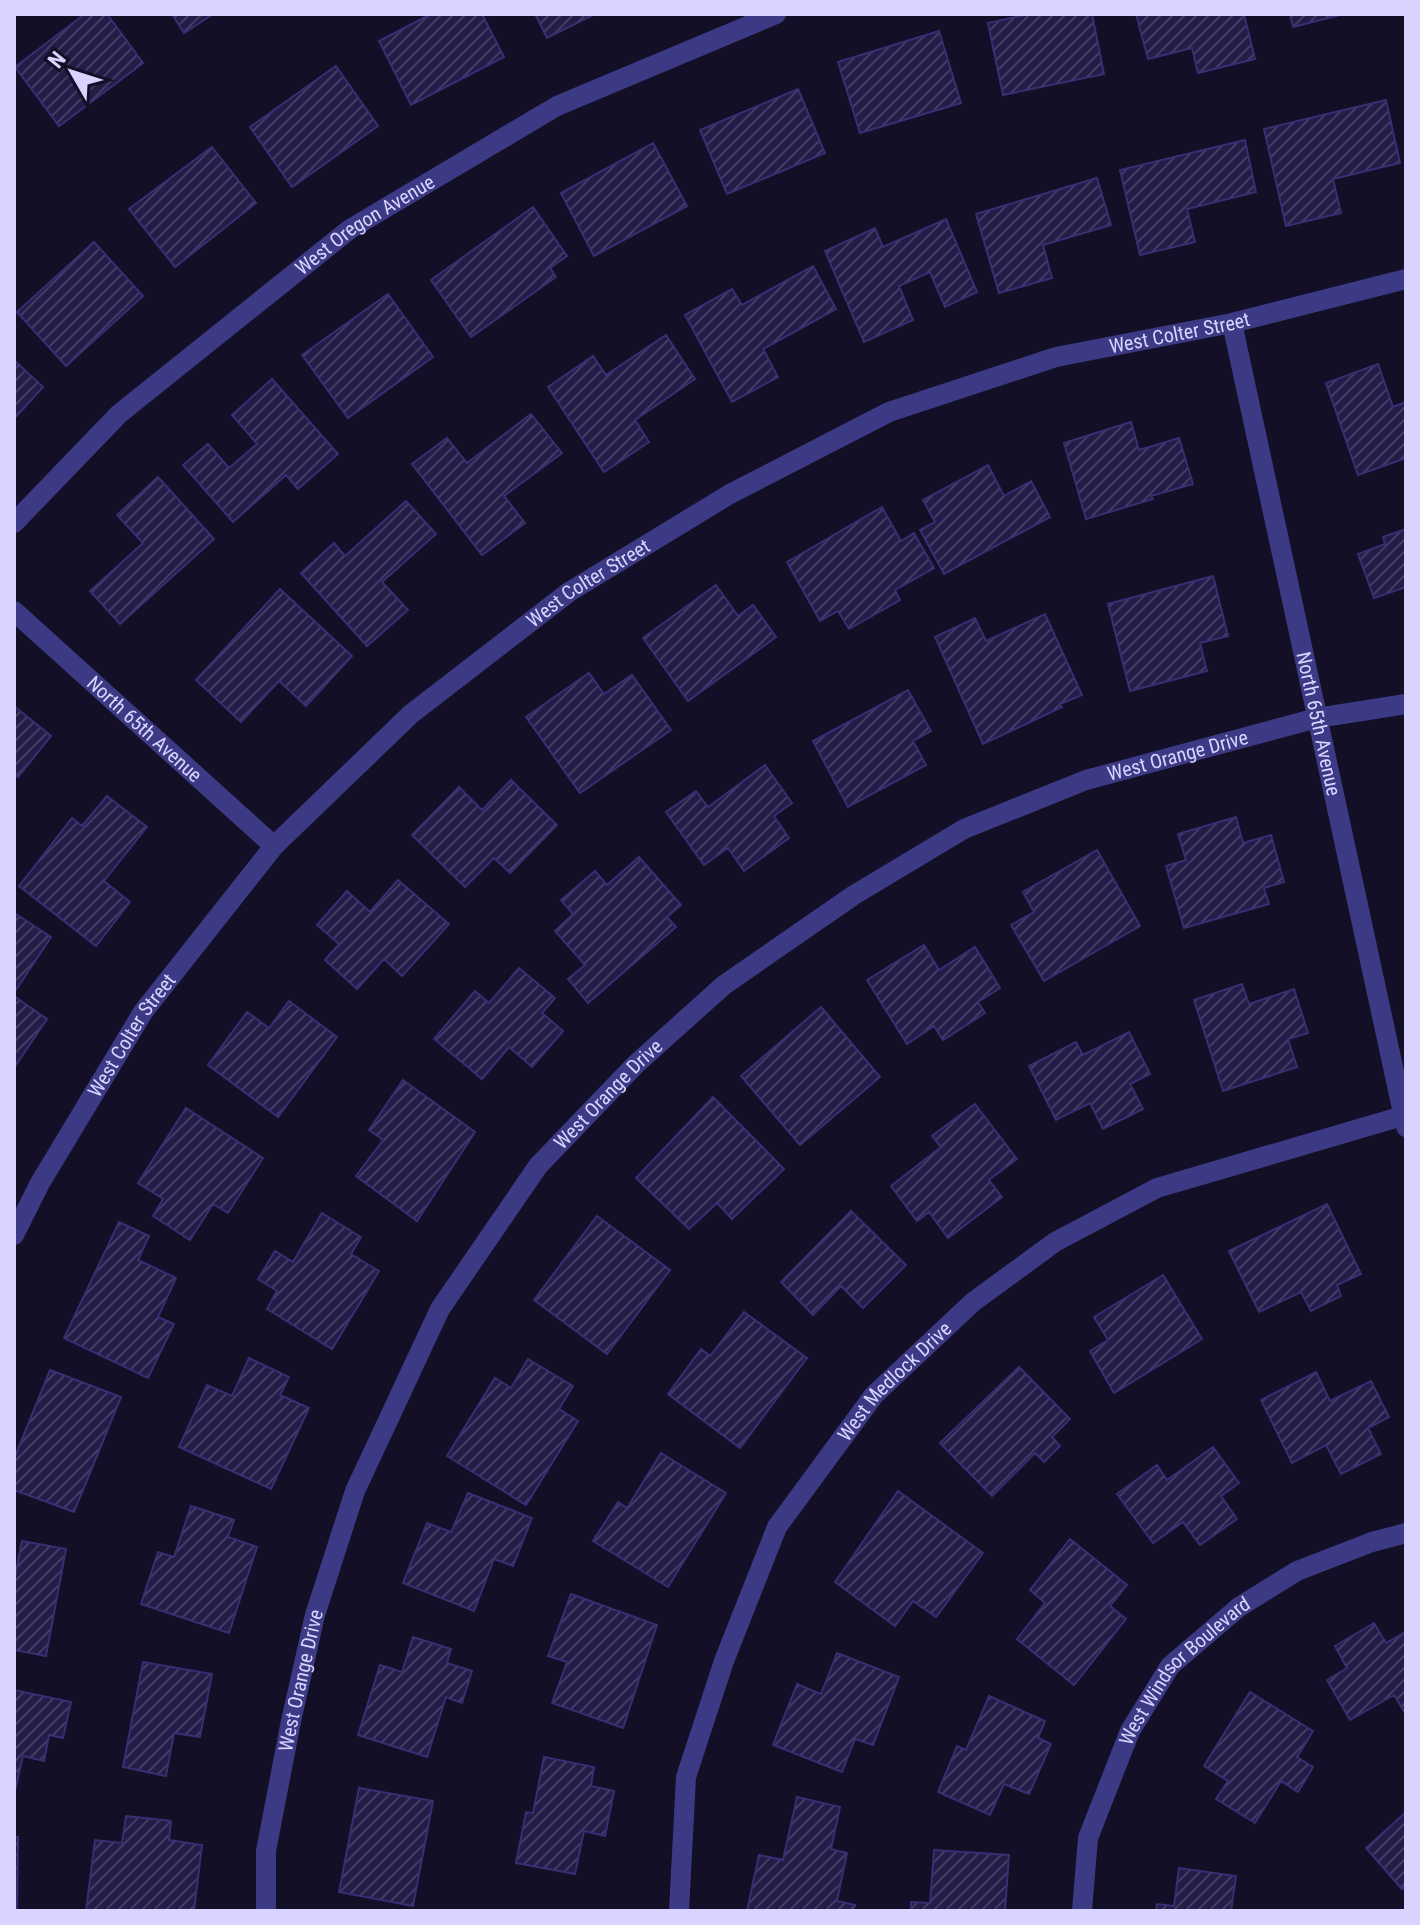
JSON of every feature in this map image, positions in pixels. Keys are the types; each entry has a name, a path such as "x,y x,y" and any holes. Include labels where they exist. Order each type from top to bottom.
{"street":[{"name":"West Oregon Avenue","path":"14,523 119,414 350,229 557,106 776,14"},
{"name":"West Colter Street","path":"14,1235 40,1183 143,1012 274,846 411,714 569,592 730,494 889,412 1056,357 1232,323 1406,279"},
{"name":"North 65th Avenue","path":"1232,323 1405,1119"},
{"name":"North 65th Avenue","path":"14,611 274,846"},
{"name":"West Orange Drive","path":"266,1911 266,1851 291,1721 315,1615 355,1491 440,1309 538,1166 636,1064 724,985 854,895 964,829 1086,780 1317,718 1406,704"},
{"name":"West Medlock Drive","path":"679,1911 686,1777 724,1661 777,1527 874,1395 973,1302 1055,1242 1157,1188 1405,1119"},
{"name":"West Windsor Boulevard","path":"1082,1911 1088,1838 1130,1731 1170,1666 1239,1607 1297,1571 1372,1542 1406,1533"}],"building":[{"path":"85,14 107,14 143,63 59,126 15,67"},
{"path":"172,14 213,14 184,33"},
{"path":"431,14 482,14 504,57 411,105 379,41"},
{"path":"535,14 595,14 547,38"},
{"path":"1029,14 1092,14 1104,74 1003,95 988,23"},
{"path":"1136,14 1244,14 1255,59 1198,73 1192,48 1148,59"},
{"path":"1290,14 1344,14 1293,27"},
{"path":"939,31 961,103 860,133 838,62"},
{"path":"336,66 378,126 292,187 250,127"},
{"path":"798,89 825,153 727,194 700,130"},
{"path":"1386,100 1400,163 1333,179 1341,213 1286,226 1264,129"},
{"path":"1245,140 1256,192 1187,209 1195,242 1140,255 1120,170"},
{"path":"653,143 687,206 594,256 561,193"},
{"path":"212,147 256,203 175,267 129,209"},
{"path":"1097,178 1111,225 1043,245 1052,278 999,293 976,214"},
{"path":"533,207 567,256 550,268 556,277 471,337 431,280"},
{"path":"946,219 977,292 945,307 930,272 899,286 913,320 864,342 825,251 875,228 883,247"},
{"path":"94,242 143,296 66,366 17,312"},
{"path":"813,266 836,309 763,349 778,377 732,402 685,315 732,289 742,305"},
{"path":"388,294 433,357 348,418 302,355"},
{"path":"666,335 695,379 635,420 649,442 604,472 548,387 593,356 606,375"},
{"path":"14,360 43,387 14,419"},
{"path":"1378,364 1393,407 1406,402 1406,458 1358,475 1326,383"},
{"path":"272,379 338,454 298,489 286,475 233,522 183,465 208,444 229,468 257,444 232,415"},
{"path":"531,414 562,453 504,496 525,523 482,555 412,464 447,438 467,463"},
{"path":"1131,422 1139,450 1179,438 1193,484 1086,519 1064,443"},
{"path":"988,465 1004,496 1031,481 1050,517 944,574 920,530 935,522 923,500"},
{"path":"158,477 214,539 120,624 90,591 143,543 117,515"},
{"path":"406,501 436,534 382,582 408,610 367,646 301,573 334,543 345,556"},
{"path":"882,507 901,541 914,533 934,568 895,590 900,600 849,629 838,611 820,621 787,562"},
{"path":"1406,529 1406,587 1374,598 1358,554 1385,544 1383,537"},
{"path":"1213,576 1228,636 1200,643 1207,671 1130,691 1108,604"},
{"path":"716,585 738,616 753,605 776,637 688,701 643,638"},
{"path":"280,589 352,656 306,706 279,681 241,722 196,680"},
{"path":"1045,614 1082,695 983,744 935,637 975,618 986,641"},
{"path":"589,673 604,694 632,675 671,730 580,793 526,717"},
{"path":"908,690 931,731 913,741 926,765 848,807 813,741"},
{"path":"14,706 51,736 18,777 14,774"},
{"path":"765,765 792,803 774,816 789,838 744,871 728,848 704,865 666,812 696,791 708,807"},
{"path":"511,780 557,825 510,873 494,858 465,887 412,835 459,787 482,810"},
{"path":"107,796 147,827 104,881 130,902 96,946 19,886 72,818 82,826"},
{"path":"1236,817 1243,843 1271,835 1284,882 1264,888 1269,904 1184,928 1166,866 1186,860 1178,834"},
{"path":"1097,850 1140,926 1044,981 1011,925 1034,912 1023,892"},
{"path":"639,857 681,905 667,917 676,927 588,1003 568,979 585,965 555,931 573,914 561,900 595,871 607,885"},
{"path":"398,880 449,924 402,976 384,959 357,989 325,960 339,944 317,925 347,891 370,912"},
{"path":"16,914 51,937 14,993 14,917"},
{"path":"924,945 939,970 975,947 1000,988 978,1002 985,1013 943,1040 934,1026 907,1044 867,980"},
{"path":"519,968 555,998 542,1013 563,1031 532,1067 509,1047 482,1079 434,1039 475,991 489,1003"},
{"path":"1242,984 1249,1004 1294,989 1308,1033 1288,1039 1297,1067 1223,1091 1194,1000"},
{"path":"14,996 47,1019 16,1065 14,1063"},
{"path":"289,1001 337,1037 278,1117 208,1065 247,1012 269,1028"},
{"path":"821,1007 880,1077 800,1145 741,1076"},
{"path":"1129,1032 1150,1074 1130,1084 1143,1109 1103,1129 1090,1103 1056,1120 1029,1066 1076,1042 1083,1055"},
{"path":"403,1080 475,1132 417,1221 356,1176 383,1140 369,1130"},
{"path":"713,1097 784,1169 732,1219 717,1203 689,1229 636,1178"},
{"path":"975,1104 1017,1159 989,1180 1002,1197 948,1238 929,1212 917,1221 891,1186 941,1147 932,1136"},
{"path":"186,1108 263,1158 228,1213 213,1204 190,1240 153,1216 163,1199 138,1183"},
{"path":"1327,1204 1361,1274 1337,1285 1341,1296 1311,1311 1301,1292 1259,1312 1229,1251"},
{"path":"851,1211 906,1265 863,1308 841,1286 813,1315 781,1282"},
{"path":"322,1213 361,1237 351,1254 379,1271 332,1349 267,1309 277,1291 258,1279 275,1251 293,1262"},
{"path":"597,1216 670,1270 607,1354 534,1300"},
{"path":"119,1222 149,1236 138,1260 176,1278 158,1317 174,1324 148,1378 64,1338"},
{"path":"1163,1275 1202,1339 1114,1393 1090,1351 1108,1340 1094,1317"},
{"path":"744,1312 807,1358 740,1448 668,1394 701,1349 710,1356"},
{"path":"249,1358 289,1377 280,1395 309,1408 271,1489 179,1447 207,1385 232,1396"},
{"path":"528,1359 573,1386 559,1409 578,1421 526,1505 447,1456 495,1378 511,1388"},
{"path":"1019,1367 1070,1419 1052,1437 1060,1446 1044,1462 1035,1453 992,1496 940,1443"},
{"path":"50,1370 121,1397 74,1512 14,1490 14,1459"},
{"path":"1316,1372 1330,1401 1371,1381 1389,1417 1368,1428 1381,1454 1341,1474 1326,1445 1292,1463 1261,1400"},
{"path":"1213,1447 1239,1483 1221,1496 1237,1519 1200,1545 1183,1522 1153,1543 1117,1494 1157,1465 1167,1480"},
{"path":"661,1453 726,1493 668,1587 593,1541 618,1502 627,1508"},
{"path":"898,1491 983,1553 936,1617 913,1601 895,1626 835,1582"},
{"path":"468,1493 532,1518 513,1566 494,1559 474,1611 403,1583 427,1523 451,1532"},
{"path":"191,1506 234,1520 228,1537 257,1547 229,1633 141,1604 158,1552 174,1557"},
{"path":"1070,1539 1127,1585 1110,1606 1126,1619 1074,1685 1017,1639 1045,1603 1030,1590"},
{"path":"22,1541 66,1549 46,1656 14,1650 14,1582"},
{"path":"571,1594 657,1625 623,1728 552,1703 567,1662 548,1656"},
{"path":"1374,1623 1386,1643 1406,1632 1406,1715 1394,1695 1350,1720 1327,1680 1347,1668 1335,1646"},
{"path":"413,1637 451,1649 447,1663 472,1671 462,1703 446,1697 427,1757 358,1735 380,1665 402,1672"},
{"path":"837,1653 899,1677 873,1745 855,1739 842,1772 773,1745 797,1684 821,1694"},
{"path":"143,1662 212,1674 200,1737 174,1733 166,1776 123,1767"},
{"path":"14,1690 71,1702 63,1738 49,1735 44,1761 23,1756 14,1795"},
{"path":"1250,1692 1313,1731 1297,1757 1313,1767 1298,1792 1281,1781 1255,1823 1216,1799 1228,1781 1204,1766"},
{"path":"989,1696 1045,1721 1038,1738 1051,1744 1029,1794 1004,1784 990,1815 938,1792 957,1746 966,1750"},
{"path":"544,1757 594,1767 591,1786 614,1791 605,1836 584,1831 575,1874 516,1863 526,1812 533,1813"},
{"path":"359,1788 433,1801 413,1906 339,1892"},
{"path":"797,1797 840,1807 831,1849 847,1853 837,1901 855,1905 853,1911 747,1911 759,1855 783,1860"},
{"path":"1406,1812 1406,1885 1402,1889 1366,1848"},
{"path":"126,1816 171,1821 169,1840 202,1845 194,1911 86,1911 95,1840 122,1843"},
{"path":"14,1837 18,1837 17,1911 14,1911"},
{"path":"934,1850 1009,1855 1005,1911 911,1911 911,1902 930,1903"},
{"path":"1179,1868 1236,1876 1231,1911 1156,1911 1157,1904 1174,1906"}]}
